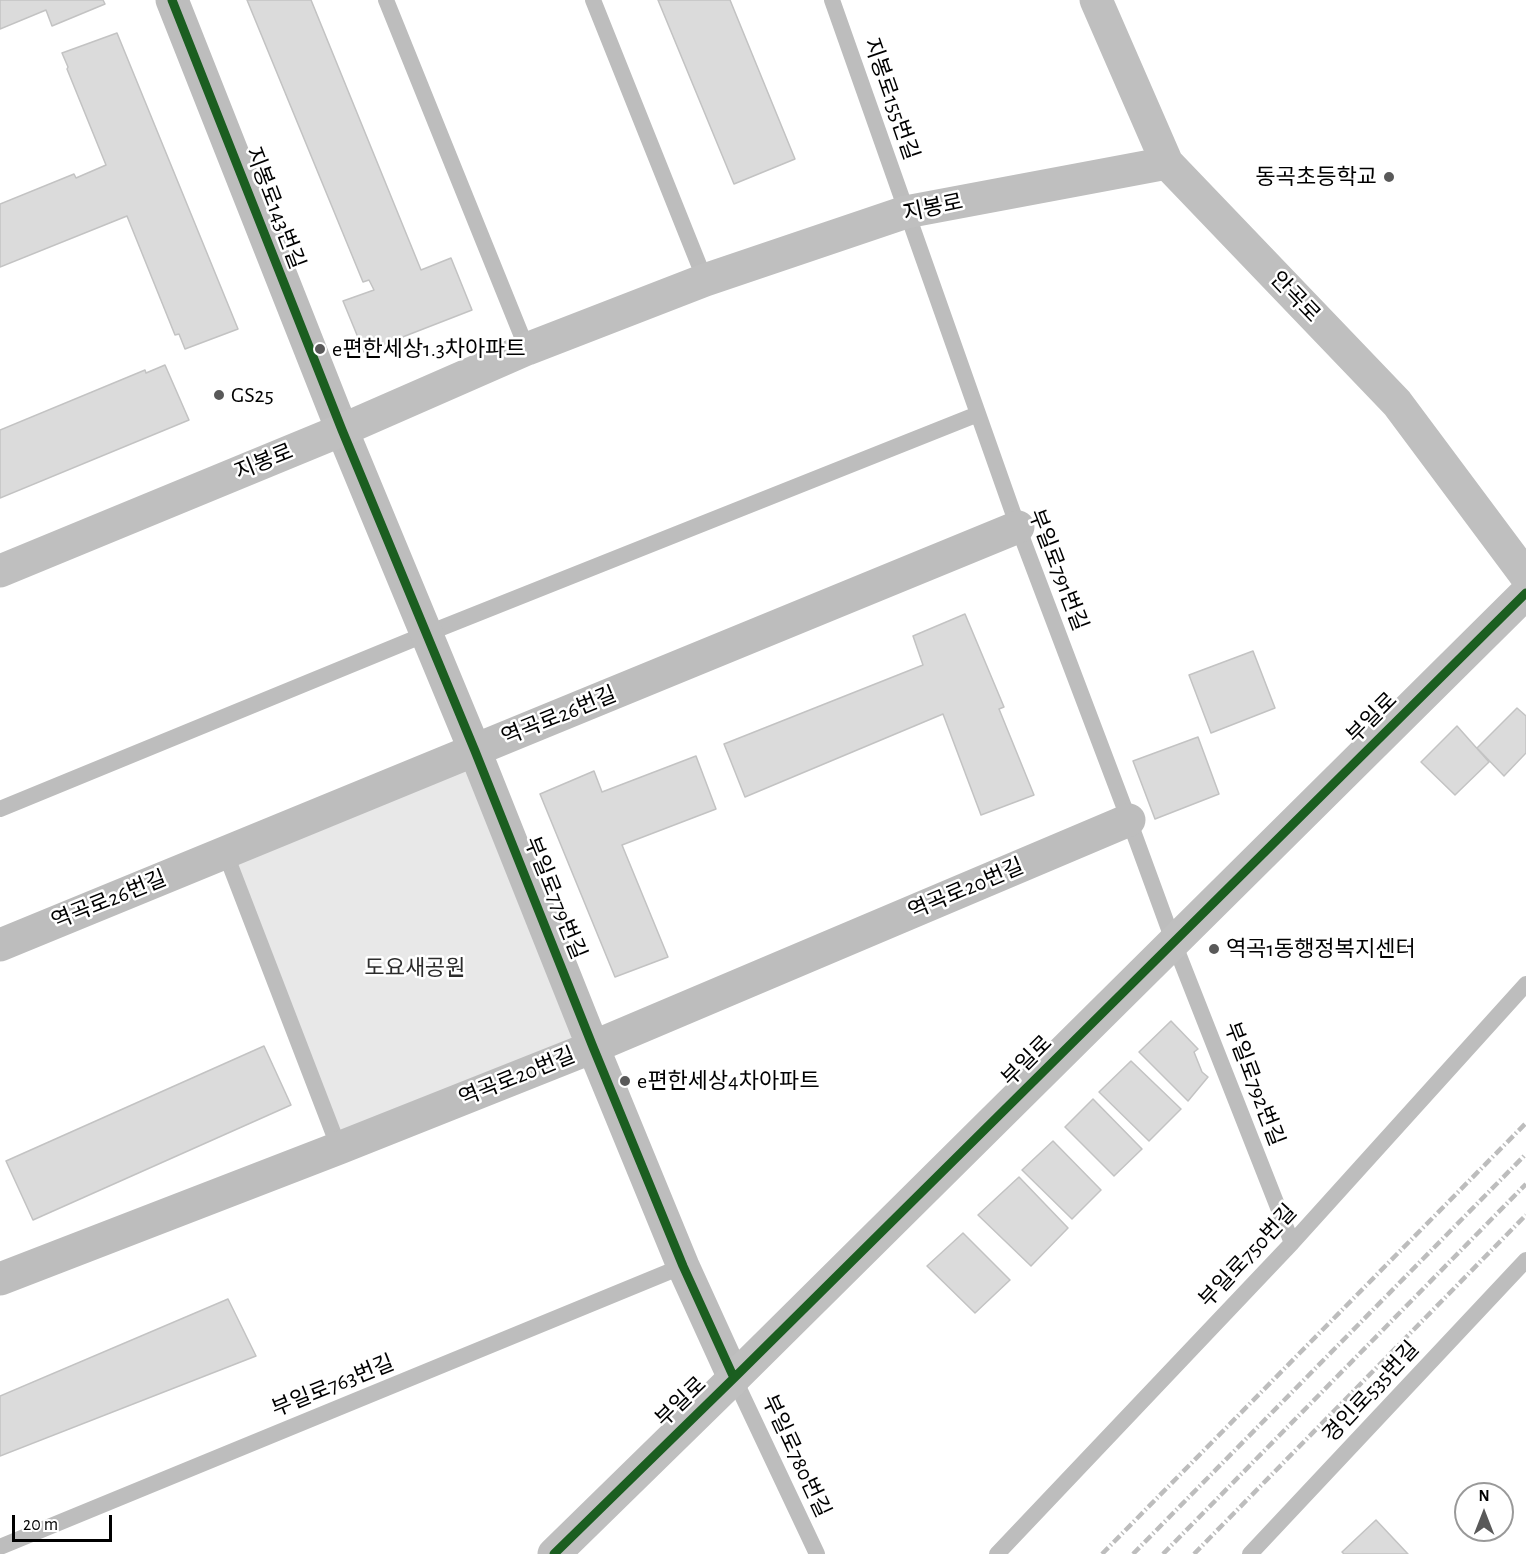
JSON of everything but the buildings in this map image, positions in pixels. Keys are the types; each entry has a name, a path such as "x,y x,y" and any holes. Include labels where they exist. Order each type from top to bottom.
{"street":[{"name":"지봉로143번길","path":"172,0 342,430"},
{"name":"안곡로","path":"1096,0 1167,163 1397,403 1526,576"},
{"name":"지봉로","path":"0,571 342,430 527,349 705,280 906,212 1167,163"},
{"name":"부일로779번길","path":"342,430 475,751 683,1266 734,1378"},
{"name":"역곡로26번길","path":"0,945 1018,527"},
{"name":"부일로","path":"554,1554 1526,593"},
{"name":"역곡로20번길","path":"0,1279 593,1047 1129,820"}],"lane":[{"path":"386,0 527,349"},
{"path":"592,0 705,280"},
{"name":"지봉로155번길","path":"832,0 906,212"},
{"name":"부일로791번길","path":"906,212 1018,527 1174,943"},
{"path":"0,809 426,634 978,414"},
{"path":"225,852 339,1148"},
{"name":"부일로792번길","path":"1174,943 1292,1243"},
{"name":"부일로750번길","path":"997,1554 1292,1243 1526,984"},
{"name":"경인로535번길","path":"1250,1554 1526,1260"},
{"name":"부일로763번길","path":"0,1547 683,1266"},
{"name":"부일로780번길","path":"734,1378 817,1554"}],"green space":[{"name":"도요새공원","path":"475,751 593,1047 339,1148 225,852"}],"railway":[{"path":"1102,1554 1526,1123"},
{"path":"1133,1554 1526,1154"},
{"path":"1163,1554 1526,1184"},
{"path":"1194,1554 1526,1215"}],"cycle path":[{"path":"172,0 342,430 475,751 593,1047 683,1266 734,1378"},
{"path":"554,1554 1526,593"}],"place":[{"name":"동곡초등학교","path":"1389,177"},
{"name":"e편한세상1.3차아파트","path":"320,349"},
{"name":"GS25","path":"219,395"},
{"name":"역곡1동행정복지센터","path":"1214,949"},
{"name":"e편한세상4차아파트","path":"625,1081"}]}
